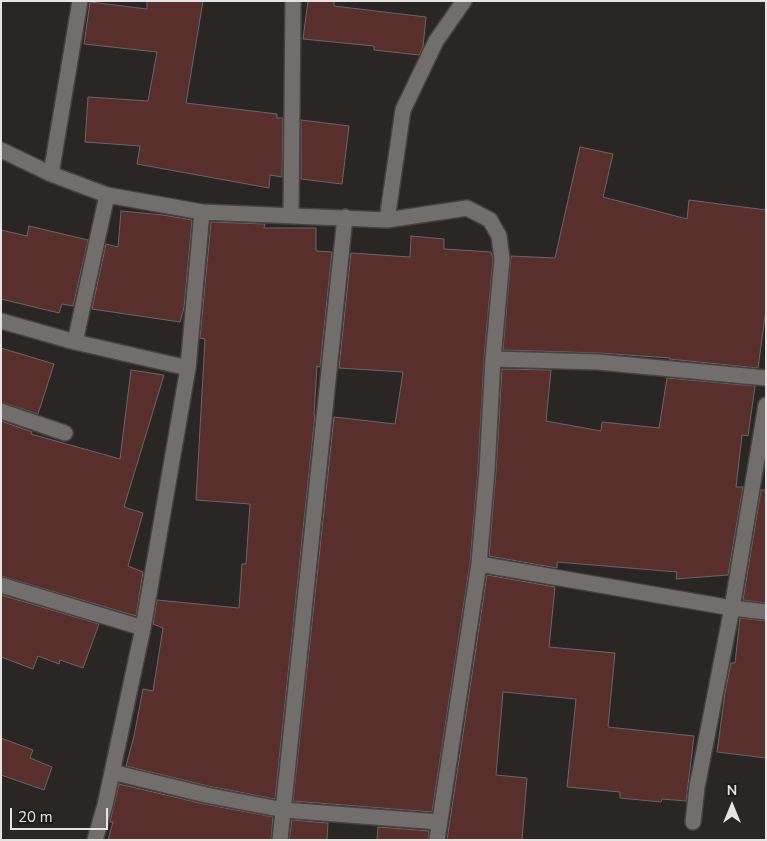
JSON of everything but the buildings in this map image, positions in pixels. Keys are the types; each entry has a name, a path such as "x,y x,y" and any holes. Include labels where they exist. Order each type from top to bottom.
{"street":[{"path":"51,174 80,1"},
{"path":"292,216 293,1"},
{"path":"387,220 403,110 436,42 464,1"},
{"path":"1,150 51,174 107,195 202,212 387,220 467,208 490,220 499,236 502,259 493,358 488,470 479,564 437,840"},
{"path":"75,342 107,195"},
{"path":"95,840 112,772 143,628 188,368 202,212"},
{"path":"280,840 345,217"},
{"path":"1,321 75,342 188,368"},
{"path":"493,358 598,362 766,378"},
{"path":"693,822 697,787 732,608 766,405"},
{"path":"1,411 65,433"},
{"path":"479,564 732,608 766,612"},
{"path":"1,585 143,628"},
{"path":"112,772 206,795 284,810 439,822"}]}
